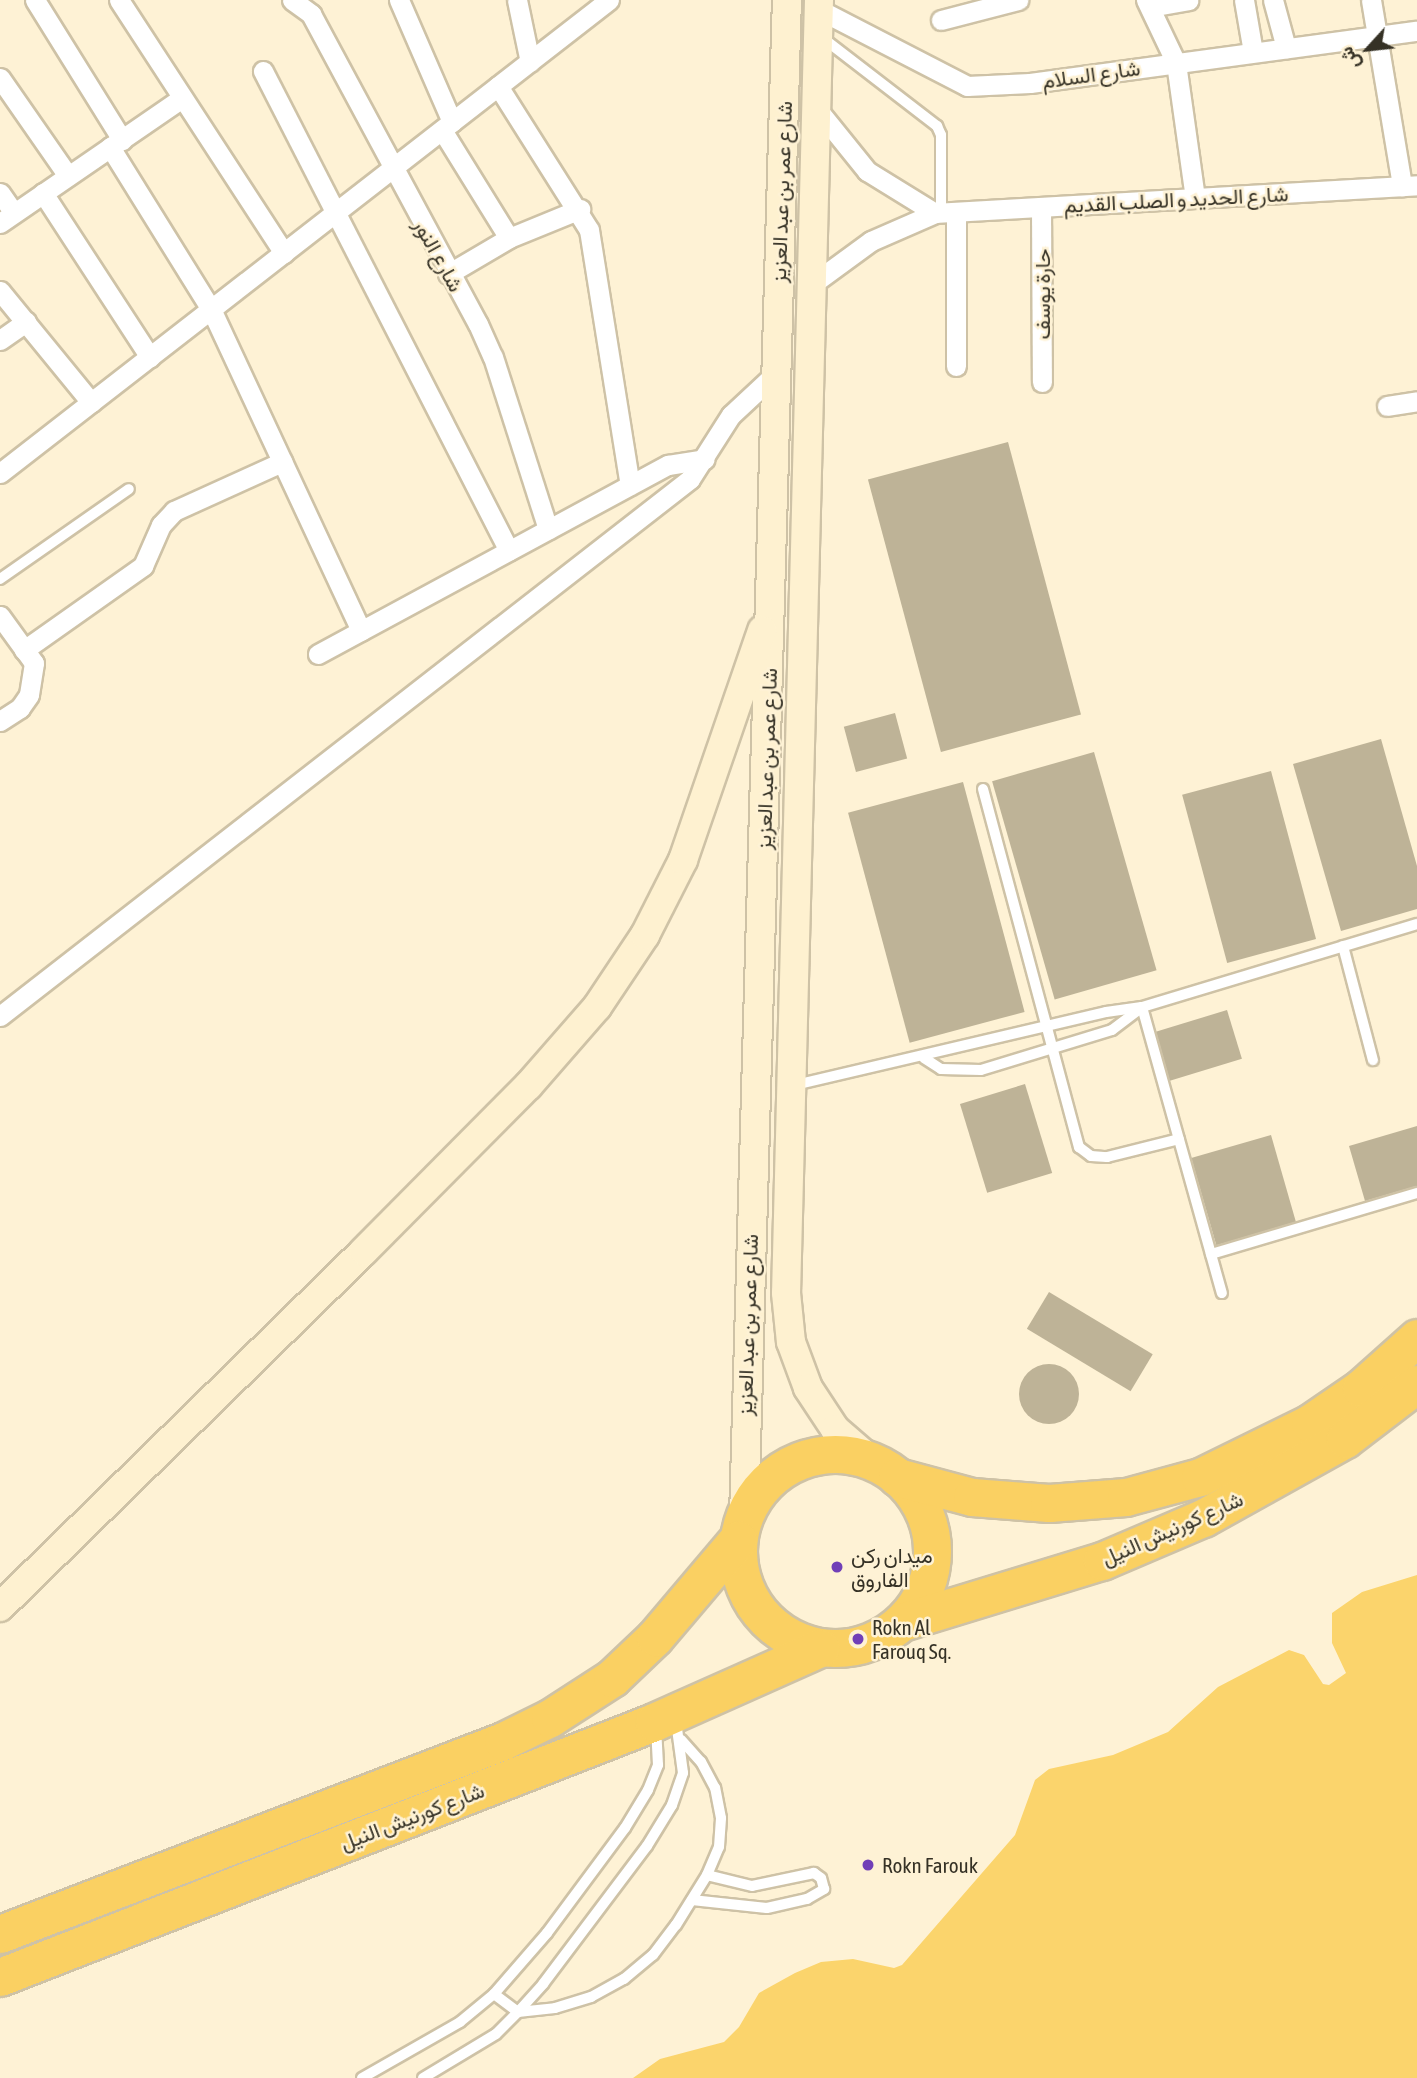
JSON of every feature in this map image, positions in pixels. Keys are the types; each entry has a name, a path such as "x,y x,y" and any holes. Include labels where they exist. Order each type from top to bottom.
{"highway":[{"name":"شارع كورنيش النيل","path":"885,1469 972,1497 1049,1503 1126,1497 1188,1480 1310,1423 1361,1388 1417,1338"},
{"name":"شارع كورنيش النيل","path":"902,1622 1102,1560 1203,1518 1345,1439 1417,1384"},
{"path":"821,1455 885,1469 922,1509 932,1548 925,1588 902,1622 878,1639 850,1648 820,1647 775,1628 757,1610 745,1588 741,1528 756,1494 796,1462 821,1455"},
{"name":"شارع كورنيش النيل","path":"0,1934 503,1741 550,1718 621,1670 703,1586 741,1528"},
{"name":"شارع كورنيش النيل","path":"0,1977 669,1724 820,1647"}],"main road":[{"name":"شارع عمر بن عبد العزيز","path":"741,1528 771,604 787,0"},
{"name":"شارع عمر بن عبد العزيز","path":"818,15 814,282 786,1293 791,1342 808,1388 828,1419 885,1469"},
{"path":"0,1607 528,1086 597,1007 645,935 683,860 771,604"}],"street":[{"path":"35,0 211,309 361,631"},
{"path":"118,0 284,253"},
{"name":"شارع النور","path":"292,0 311,15 494,357 548,530"},
{"path":"399,0 447,126 509,238"},
{"path":"517,0 530,62"},
{"path":"0,473 609,0"},
{"path":"941,20 1018,0"},
{"path":"1188,0 1148,4 1175,63 1195,198"},
{"path":"1244,0 1253,52"},
{"path":"1273,0 1286,48"},
{"path":"1371,0 1409,186"},
{"name":"شارع السلام","path":"818,15 967,86 1030,82 1417,31"},
{"path":"263,71 509,551"},
{"path":"0,78 68,176"},
{"path":"498,86 580,209 596,255 630,485"},
{"path":"0,193 7,218 182,98"},
{"path":"817,109 867,171 944,213 956,366"},
{"name":"شارع الحديد و الصلب القديم","path":"814,282 871,242 944,213 1409,186"},
{"path":"43,193 150,357"},
{"name":"حارة يوسف","path":"1041,207 1042,382"},
{"path":"448,274 509,238 580,209"},
{"path":"0,291 92,402"},
{"path":"0,340 26,322"},
{"path":"0,1016 690,480 731,415 776,373"},
{"path":"1387,406 1416,404"},
{"path":"318,654 668,465 705,459"},
{"path":"24,650 143,566 161,525 174,511 282,462"},
{"path":"0,616 34,663 29,695 0,722"}],"lane":[{"path":"818,15 937,126 941,135 944,213"},
{"path":"0,579 129,489"},
{"path":"983,789 1072,1132 1085,1151 1107,1157 1179,1139"},
{"path":"792,1086 924,1058 1044,1026 1142,1007 1417,924"},
{"path":"1343,946 1373,1060"},
{"path":"924,1058 941,1069 961,1073 1050,1049 1124,1025 1142,1007"},
{"path":"1142,1007 1222,1293"},
{"path":"1211,1254 1417,1193"},
{"path":"494,1994 518,2012 555,2008 591,1997 624,1979 653,1955 692,1900 719,1847 721,1818 715,1788 701,1762 669,1724"},
{"path":"362,2078 460,2022 494,1994 547,1933 642,1800 658,1765 660,1741 669,1724"},
{"path":"423,2078 496,2034 518,2012 599,1910 672,1805 684,1773 669,1724"},
{"path":"692,1900 767,1908 807,1899 824,1889 821,1878 814,1873 751,1886 707,1875"}],"shaded area":[{"path":"1417,1575 1417,2078 633,2078 660,2059 724,2042 739,2027 759,1993 821,1962 853,1959 894,1968 902,1965 1015,1835 1035,1780 1049,1769 1113,1755 1168,1732 1218,1687 1289,1650 1304,1655 1323,1684 1329,1685 1346,1673 1332,1643 1332,1613 1362,1592"}],"building":[{"path":"1008,442 1081,714 941,752 868,480"},
{"path":"895,713 907,758 856,772 844,727"},
{"path":"1381,739 1417,866 1417,909 1341,931 1293,764"},
{"path":"1094,752 1157,970 1055,999 992,781"},
{"path":"1271,771 1316,939 1227,963 1182,795"},
{"path":"963,782 1025,1012 910,1043 848,813"},
{"path":"1227,1010 1242,1059 1168,1081 1153,1033"},
{"path":"1025,1084 1052,1173 987,1193 960,1104"},
{"path":"1417,1126 1417,1186 1365,1201 1349,1146"},
{"path":"1271,1135 1296,1222 1216,1245 1191,1158"},
{"path":"1049,1292 1153,1354 1131,1391 1027,1329"},
{"path":"1043,1364 1055,1364 1074,1377 1079,1394 1077,1406 1066,1419 1055,1424 1043,1424 1024,1411 1019,1400 1019,1388 1032,1369"}],"place":[{"name":"ميدان ركن الفاروق","path":"837,1567"},
{"name":"Rokn Al Farouq Sq.","path":"858,1639"},
{"name":"Rokn Farouk","path":"868,1865"}]}
